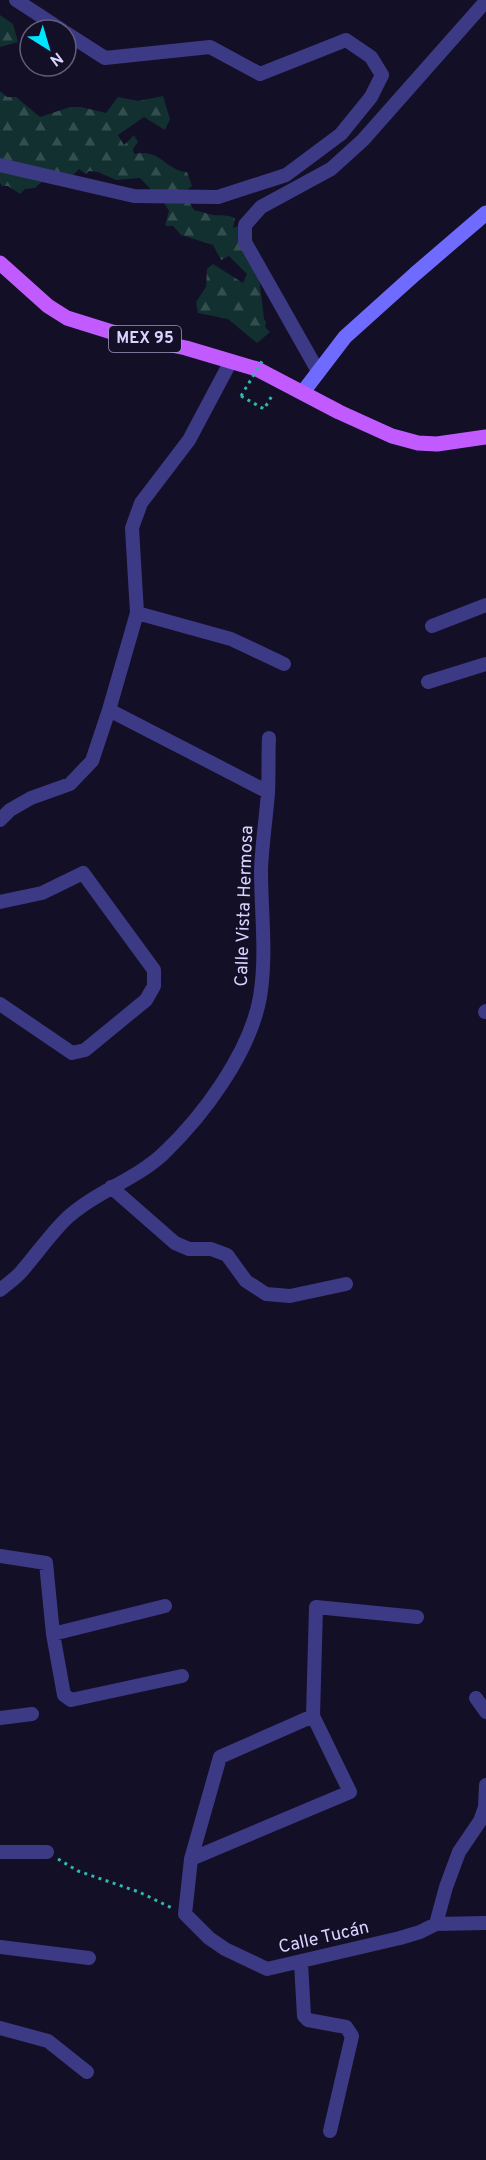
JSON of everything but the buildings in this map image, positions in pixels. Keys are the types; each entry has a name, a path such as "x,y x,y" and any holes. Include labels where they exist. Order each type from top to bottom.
{"main road":[{"path":"303,392 345,337 486,213"},
{"name":"MEX 95","path":"0,263 48,306 67,318 115,333 186,348 257,369 392,436 418,443 438,444 486,437"}],"street":[{"path":"16,0 44,18"},
{"path":"318,371 245,242 245,225 261,207 331,169 363,140 486,1"},
{"path":"0,165 134,196 218,197 286,175 341,134 371,97 382,75 371,57 346,40 260,74 210,47 105,58 78,41"},
{"path":"0,820 10,810 31,798 70,784 92,761 110,710 136,613 132,528 141,503 189,441 231,360"},
{"path":"432,626 486,605"},
{"path":"136,613 231,639 284,664"},
{"path":"428,682 486,664"},
{"path":"110,710 268,792"},
{"name":"Calle Vista Hermosa","path":"0,1290 20,1273 46,1239 69,1216 97,1195 130,1178 160,1156 189,1128 234,1062 250,1029 260,998 264,951 261,870 268,792 269,738"},
{"path":"0,902 42,893 83,873 154,970 154,986 146,1000 85,1050 72,1053 0,1004"},
{"path":"111,1187 175,1244 189,1250 211,1249 227,1255 246,1281 266,1294 290,1296 346,1284"},
{"path":"0,1556 46,1563 53,1634 64,1695 71,1700 182,1676"},
{"path":"53,1634 165,1606"},
{"path":"191,1859 350,1792 313,1716 316,1607 417,1617"},
{"path":"476,1698 486,1712"},
{"path":"0,1718 32,1714"},
{"path":"185,1914 191,1859 220,1757 313,1716"},
{"path":"436,1924 459,1852 480,1821 485,1808 486,1785"},
{"path":"0,1852 47,1852"},
{"name":"Calle Tucán","path":"185,1914 208,1938 255,1966 267,1969 301,1963 400,1938 436,1924 486,1923"},
{"path":"0,1947 89,1958"},
{"path":"301,1963 304,2016 308,2020 346,2027 352,2036 330,2131"},
{"path":"0,2028 48,2041 87,2072"}],"path":[{"path":"264,358 242,396 264,408"},
{"path":"47,1852 78,1871 140,1892 185,1914"}],"green space":[{"path":"0,15 13,24 18,42 0,47"},
{"path":"0,91 7,97 16,97 40,117 70,107 81,107 106,113 118,97 138,101 163,96 170,119 165,130 144,117 118,135 124,145 134,135 138,142 133,149 134,154 151,154 180,171 187,172 192,186 183,193 181,203 189,202 194,210 212,215 235,218 233,228 246,223 257,260 265,327 270,332 257,343 228,319 198,313 196,302 206,287 207,269 213,264 243,283 247,274 229,256 221,260 213,245 181,235 173,226 165,226 169,211 140,178 116,180 98,172 89,171 86,174 79,169 73,175 64,173 46,177 35,188 25,189 20,194 8,186 2,186 0,183"}]}
